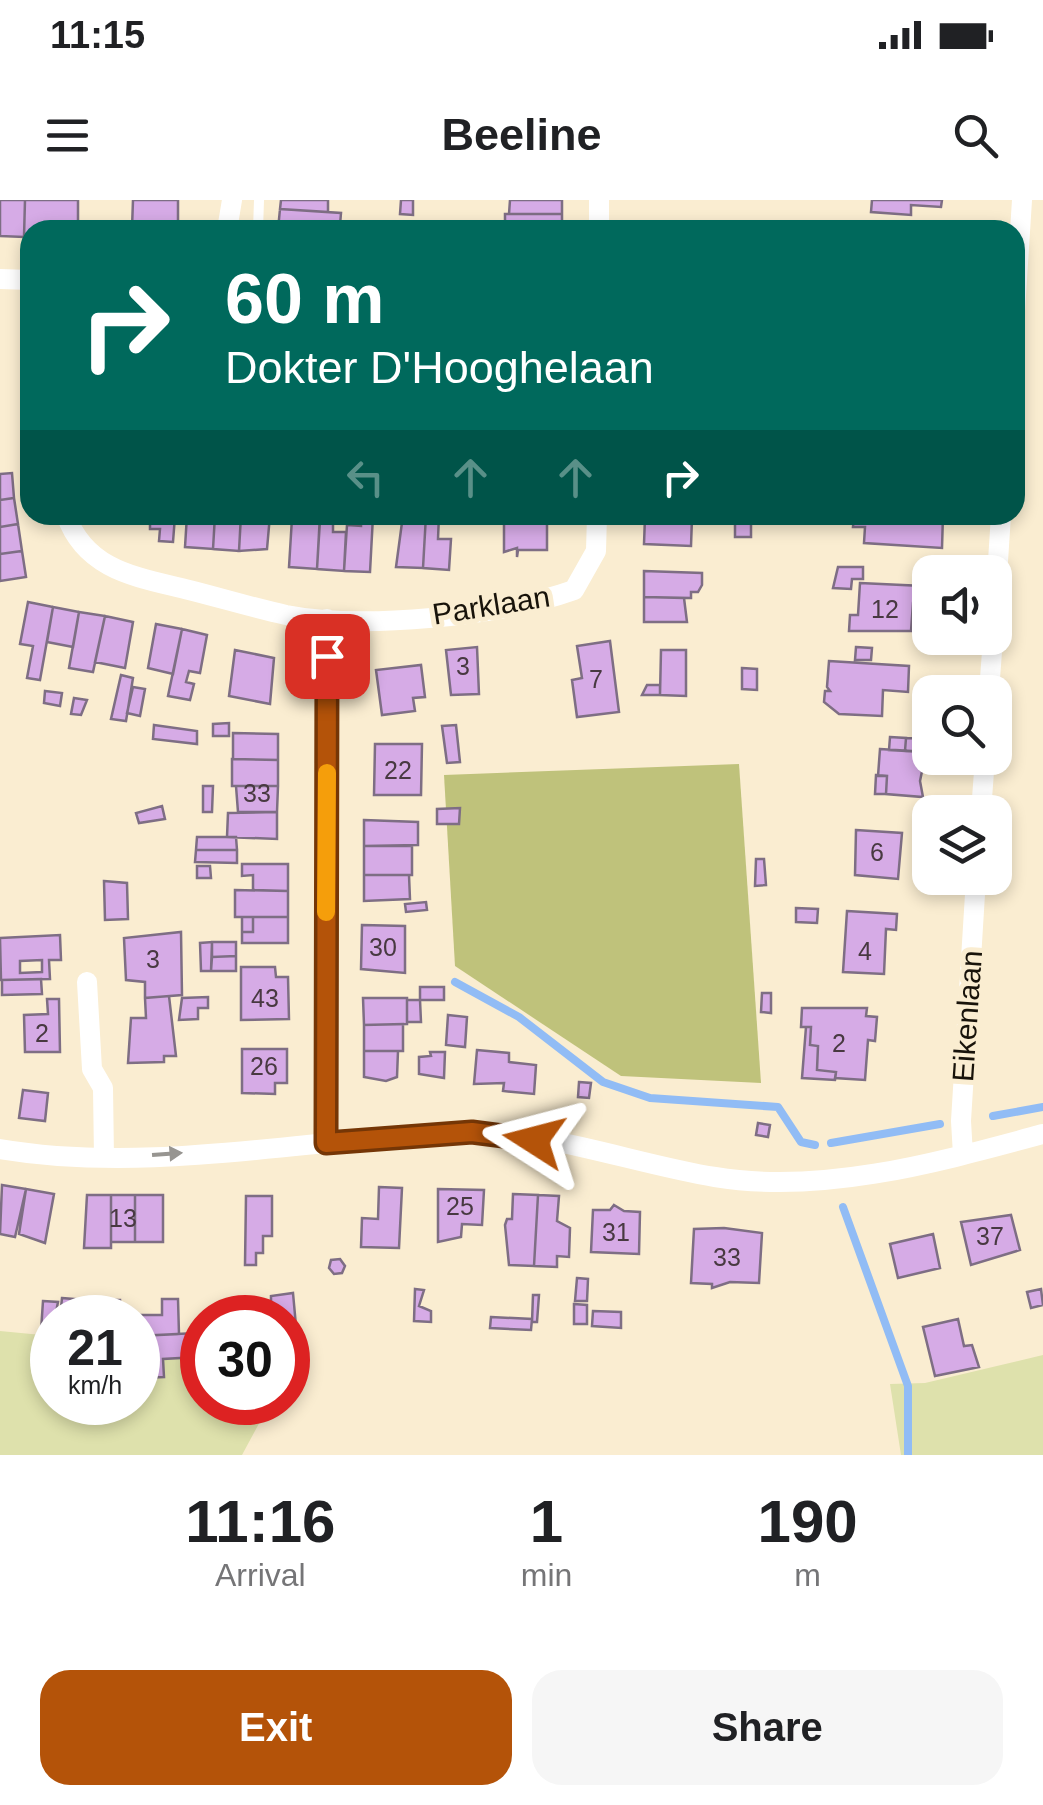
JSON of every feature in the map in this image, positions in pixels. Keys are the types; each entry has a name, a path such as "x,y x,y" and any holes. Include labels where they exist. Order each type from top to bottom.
{"street":[{"name":"Parklaan","path":"70,525 87,552 117,572 289,615 328,619 454,616 531,605 574,590 596,551 597,525"},
{"path":"999,555 1001,525"},
{"path":"326,1143 328,619"},
{"name":"Eikenlaan","path":"963,1156 962,1102 975,895"},
{"path":"86,982 92,1069 103,1088 104,1158"},
{"path":"0,1149 104,1158 485,1133 718,1178 780,1182 896,1170 1043,1134"}],"green space":[{"path":"739,764 761,1083 621,1076 455,966 444,775"},
{"path":"0,1331 30,1334 30,1425 160,1425 160,1335 180,1334 180,1425 258,1425 242,1455 0,1455"},
{"path":"1043,1355 1043,1455 901,1455 890,1384 925,1383"}],"building":[{"path":"0,200 25,200 20,237 0,236"},
{"path":"25,200 78,200 78,220 24,220"},
{"path":"133,200 178,200 178,220 132,220"},
{"path":"281,200 328,200 328,212 280,209"},
{"path":"401,200 413,200 413,215 400,214"},
{"path":"510,200 562,200 562,214 509,214"},
{"path":"872,200 942,200 941,207 911,205 911,215 871,212"},
{"path":"280,209 341,213 340,220 279,220"},
{"path":"505,214 562,214 562,220 505,220"},
{"path":"12,473 14,498 0,500 0,474"},
{"path":"14,498 18,524 0,527 0,500"},
{"path":"18,524 22,551 0,554 0,527"},
{"path":"150,525 174,525 173,542 159,541 160,529 150,529"},
{"path":"186,525 214,525 213,549 185,547"},
{"path":"214,525 240,525 239,551 213,549"},
{"path":"240,525 269,525 267,549 239,551"},
{"path":"292,525 320,525 317,569 289,567"},
{"path":"319,525 333,525 333,532 346,532 344,571 317,569"},
{"path":"347,525 373,525 370,572 344,571"},
{"path":"402,525 425,525 423,568 396,567"},
{"path":"425,525 439,525 438,539 451,539 449,570 423,568"},
{"path":"504,525 547,525 547,550 518,550 517,557 517,548 504,552"},
{"path":"645,525 692,525 691,546 644,544"},
{"path":"735,525 751,525 751,537 735,537"},
{"path":"943,525 942,548 864,543 865,527 853,527"},
{"path":"22,551 26,577 0,581 0,554"},
{"path":"838,567 863,567 863,579 852,579 851,589 833,588"},
{"path":"644,571 702,573 702,585 698,592 691,592 691,598 644,597"},
{"path":"860,583 912,585 911,631 849,631 850,615 858,615"},
{"path":"644,597 684,598 687,622 644,622"},
{"path":"28,602 53,607 40,680 27,678 33,646 20,644"},
{"path":"53,607 79,612 73,647 47,642"},
{"path":"79,612 105,616 93,672 69,668"},
{"path":"105,616 133,622 125,668 95,662"},
{"path":"156,624 182,629 173,674 148,668"},
{"path":"182,629 207,635 200,673 189,671 186,682 194,684 190,700 168,696"},
{"path":"610,641 619,712 577,717 572,680 582,678 577,646"},
{"path":"477,647 479,694 451,695 446,650"},
{"path":"856,647 872,648 871,660 855,660"},
{"path":"235,650 274,658 270,704 229,696"},
{"path":"661,650 686,650 686,696 660,695"},
{"path":"829,661 909,666 908,692 883,690 882,716 839,714 824,702 825,691 830,691"},
{"path":"421,665 425,697 413,698 415,711 382,715 376,670"},
{"path":"742,668 757,669 757,690 742,689"},
{"path":"121,675 133,678 126,721 111,719"},
{"path":"647,685 660,685 660,695 642,695"},
{"path":"133,687 145,689 140,716 127,713"},
{"path":"45,691 62,693 60,706 44,703"},
{"path":"74,698 87,700 81,715 71,714"},
{"path":"229,723 229,736 213,736 213,724"},
{"path":"154,725 197,731 197,744 153,739"},
{"path":"456,725 460,762 447,763 442,726"},
{"path":"233,733 278,734 278,760 233,759"},
{"path":"890,737 906,738 905,751 889,750"},
{"path":"906,738 912,738 912,751 905,751"},
{"path":"375,744 422,744 421,795 374,795"},
{"path":"880,749 912,751 912,775 921,775 923,795 886,794 887,776 878,776"},
{"path":"232,759 278,760 278,786 232,786"},
{"path":"876,775 887,776 886,794 875,794"},
{"path":"203,786 213,786 212,812 203,812"},
{"path":"236,786 278,786 277,812 238,812"},
{"path":"162,806 165,819 139,823 136,813"},
{"path":"460,808 459,824 437,824 437,809"},
{"path":"277,812 277,839 227,837 228,813"},
{"path":"364,820 418,822 418,845 364,846"},
{"path":"856,830 902,833 898,879 855,875"},
{"path":"197,837 236,837 237,850 196,850"},
{"path":"364,846 412,846 412,875 364,875"},
{"path":"196,850 237,850 237,863 195,862"},
{"path":"756,859 764,859 766,885 755,886"},
{"path":"242,864 288,864 288,891 253,890 253,875 242,876"},
{"path":"197,866 210,866 211,878 197,878"},
{"path":"364,875 409,875 410,899 364,901"},
{"path":"104,881 127,883 128,919 105,920"},
{"path":"235,890 288,891 288,917 235,917"},
{"path":"426,902 427,910 406,912 405,904"},
{"path":"796,908 818,909 817,923 796,922"},
{"path":"847,911 897,914 896,930 886,929 884,974 843,972"},
{"path":"242,917 253,917 253,932 242,932"},
{"path":"253,917 288,917 288,943 242,943 242,932 253,932"},
{"path":"362,925 405,926 405,973 361,969"},
{"path":"181,932 182,995 145,998 145,982 126,980 124,938"},
{"path":"60,935 61,960 49,960 50,979 1,980 0,938","holes":["42,960 42,972 20,973 20,961"]},
{"path":"212,942 236,942 236,956 212,957"},
{"path":"212,942 211,971 201,971 200,943"},
{"path":"236,956 236,971 211,971 212,957"},
{"path":"241,967 275,967 276,977 288,977 289,1019 241,1020"},
{"path":"41,979 42,994 2,995 2,980"},
{"path":"420,987 444,987 444,1000 420,1000"},
{"path":"762,993 771,993 771,1013 761,1012"},
{"path":"169,996 176,1056 164,1056 164,1062 128,1063 131,1018 146,1018 145,998"},
{"path":"208,997 208,1008 198,1008 198,1019 179,1020 182,998"},
{"path":"363,998 407,998 407,1024 364,1025"},
{"path":"47,999 59,999 60,1052 25,1052 24,1015 48,1014"},
{"path":"407,1000 420,1000 421,1022 407,1022"},
{"path":"802,1008 867,1008 866,1016 877,1017 875,1041 868,1040 865,1080 835,1078 836,1072 817,1070 818,1046 810,1045 811,1027 801,1027"},
{"path":"448,1015 467,1017 465,1047 446,1045"},
{"path":"403,1024 403,1051 364,1051 364,1025"},
{"path":"806,1027 811,1027 810,1045 818,1046 817,1070 836,1072 835,1080 802,1078"},
{"path":"242,1049 287,1049 287,1083 275,1083 275,1094 242,1093"},
{"path":"477,1050 509,1053 509,1062 536,1065 534,1094 503,1091 504,1083 474,1084"},
{"path":"364,1051 398,1051 397,1077 386,1081 364,1077"},
{"path":"430,1052 445,1052 444,1078 419,1074 419,1057 431,1056"},
{"path":"579,1082 591,1083 589,1098 578,1097"},
{"path":"23,1090 48,1093 45,1121 19,1118"},
{"path":"758,1123 770,1125 768,1137 756,1135"},
{"path":"2,1185 26,1189 15,1237 0,1234"},
{"path":"379,1187 402,1188 399,1248 361,1247 362,1218 378,1219"},
{"path":"26,1189 54,1194 45,1243 19,1234"},
{"path":"438,1189 484,1190 482,1225 462,1224 461,1237 438,1242"},
{"path":"513,1194 538,1195 534,1266 509,1265 505,1225 507,1219 512,1219"},
{"path":"87,1195 111,1195 111,1248 84,1248"},
{"path":"111,1195 135,1195 135,1242 111,1242"},
{"path":"135,1195 163,1195 163,1242 135,1242"},
{"path":"538,1195 559,1196 557,1221 570,1228 569,1257 557,1256 557,1267 534,1266"},
{"path":"246,1196 272,1196 272,1236 263,1236 263,1253 256,1253 256,1265 245,1265"},
{"path":"614,1205 624,1211 640,1212 639,1254 591,1252 593,1210 610,1210"},
{"path":"1011,1215 1020,1250 971,1265 961,1222"},
{"path":"694,1229 762,1233 759,1283 730,1282 712,1288 712,1284 691,1283"},
{"path":"933,1234 940,1268 898,1278 890,1244"},
{"path":"340,1259 345,1266 342,1273 334,1274 329,1268 331,1260"},
{"path":"577,1278 588,1279 587,1301 575,1301"},
{"path":"415,1289 424,1290 419,1306 431,1311 431,1322 414,1321"},
{"path":"1041,1289 1043,1305 1031,1308 1027,1292"},
{"path":"533,1295 539,1295 537,1322 532,1322"},
{"path":"162,1299 178,1299 179,1334 160,1335"},
{"path":"574,1304 587,1305 587,1324 574,1324"},
{"path":"593,1311 621,1312 621,1328 592,1326"},
{"path":"491,1317 532,1319 531,1330 490,1328"},
{"path":"958,1319 964,1346 972,1345 979,1367 935,1376 923,1327"},
{"path":"180,1334 180,1358 163,1359 164,1377 160,1377 160,1335"}],"waterway":[{"path":"455,982 519,1017 603,1082 650,1098 778,1107 801,1142 815,1145"},
{"path":"993,1116 1043,1107"},
{"path":"831,1143 940,1124"},
{"path":"843,1207 908,1386 908,1455"}],"slow traffic":[{"path":"326,912 327,773"}],"route":[{"path":"327,656 326,1143 472,1132 534,1140"}]}
